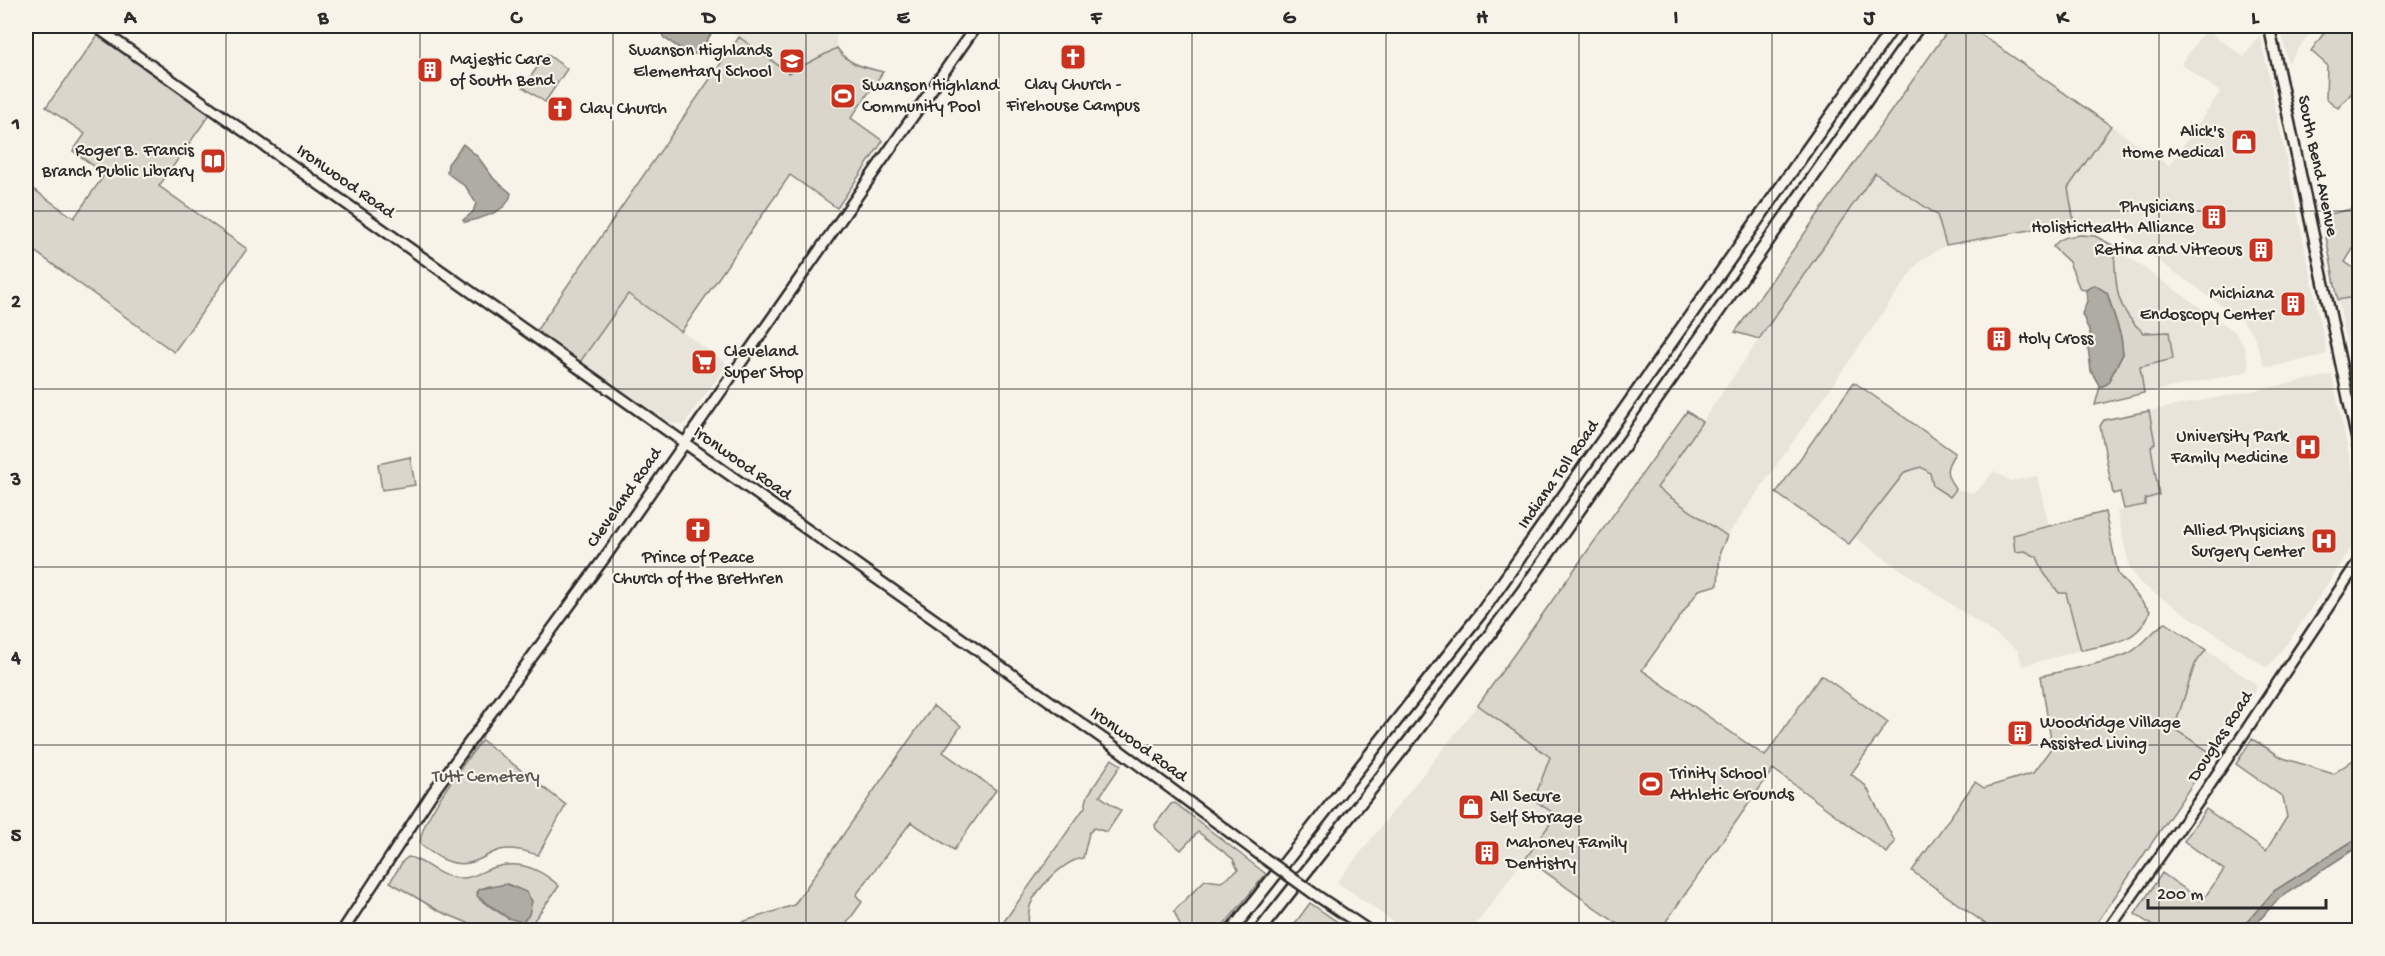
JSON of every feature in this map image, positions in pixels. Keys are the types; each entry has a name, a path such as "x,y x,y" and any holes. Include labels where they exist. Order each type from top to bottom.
{"highway":[{"name":"Indiana Toll Road","path":"1232,930 1481,613 1894,26"},
{"name":"Indiana Toll Road","path":"1260,930 1410,741 1521,593 1919,26"}],"main road":[{"name":"Ironwood Road","path":"95,26 1129,757 1264,858 1368,930"},
{"name":"Cleveland Road","path":"343,930 433,792 563,616 976,26"},
{"name":"South Bend Avenue","path":"2269,26 2360,454"},
{"name":"Douglas Road","path":"2108,930 2205,792 2274,685 2360,559"}],"shaded area":[{"path":"658,26 706,26 711,34 699,53 690,55 664,38"},
{"name":"Swanson Highlands Elementary School","path":"723,26 835,26 837,48 789,74"},
{"path":"2280,26 2315,26 2288,63"},
{"path":"2206,29 2244,57 2260,35 2327,353 2324,355 2270,367 2264,365 2253,333 2239,318 2114,229 2091,221 2074,222 2068,188 2111,126 2169,166 2220,92 2181,64"},
{"path":"463,144 478,157 494,179 511,193 509,200 500,210 486,217 465,222 463,220 473,212 476,203 466,187 447,173 448,164"},
{"path":"1875,173 1938,215 1946,245 1923,259 1915,267 1727,536 1656,488"},
{"path":"2114,247 2235,332 2244,346 2249,367 2246,372 2144,393 2140,367 2169,332 2144,333 2130,321 2116,295"},
{"path":"2095,285 2107,293 2121,337 2123,354 2107,384 2100,387 2091,371 2088,347 2090,333 2082,314 2087,301 2086,290"},
{"path":"628,294 728,364 683,425 671,423 580,362"},
{"path":"2354,297 2359,301 2359,405 2338,300"},
{"path":"2332,375 2359,502 2359,537 2289,641 2267,668 2141,584 2130,569 2117,512 2145,505 2145,499 2159,495 2151,446 2155,443 2149,411"},
{"path":"1921,467 1930,473 1949,497 1956,489 1972,493 1978,490 1994,471 2010,481 2037,476 2049,526 2013,535 2015,552 2025,551 2037,557 2044,573 2059,593 2066,593 2081,650 2022,666 2018,650 1854,537 1905,472"},
{"path":"2206,650 2256,684 2256,691 2213,754 2174,729 2195,664"},
{"name":"All Secure Self Storage","path":"1478,705 1550,757 1534,799 1556,815 1472,930 1405,930 1337,882"},
{"path":"2359,837 2359,846 2278,899 2251,930 2240,930 2274,891"},
{"path":"507,884 526,892 532,901 529,915 522,922 508,918 477,896 479,889"}],"green space":[{"path":"1951,26 1969,26 2111,126 2068,188 2074,222 1946,245 1937,215 1875,173 1759,339 1735,332"},
{"path":"2329,26 2359,26 2359,85 2338,108 2326,98 2327,65 2311,51"},
{"path":"98,35 210,114 159,186 247,249 174,352 26,245 26,184 74,218 105,174 73,151 85,134 46,107"},
{"path":"739,37 789,73 837,48 851,62 883,72 851,118 883,141 837,208 790,175 681,332 628,294 580,362 536,331"},
{"path":"547,54 567,69 545,102 523,87"},
{"path":"2359,204 2359,239 2345,262 2359,272 2359,301 2354,297 2338,300 2322,216 2355,208"},
{"path":"2081,235 2095,236 2114,246 2116,283 2121,304 2144,333 2169,332 2173,359 2140,367 2144,393 2095,405 2100,387 2107,384 2123,354 2121,337 2107,293 2095,285 2086,290 2080,289 2069,262 2053,247 2062,239"},
{"path":"1854,382 1955,453 1947,471 1956,489 1950,497 1933,486 1930,473 1921,467 1905,472 1849,544 1776,493"},
{"path":"1687,411 1702,422 1657,488 1727,536 1720,552 1718,585 1699,590 1642,670 1765,756 1821,675 1888,722 1851,774 1866,786 1895,842 1887,853 1773,769 1660,930 1626,930 1526,858 1556,815 1534,800 1550,757 1478,705"},
{"path":"2149,411 2155,443 2151,447 2159,495 2145,499 2145,505 2124,509 2120,492 2113,494 2100,426 2104,420"},
{"path":"410,457 415,485 382,490 378,464"},
{"path":"2105,512 2118,574 2150,611 2139,629 2131,636 2112,644 2081,650 2066,593 2059,593 2044,573 2037,557 2025,551 2015,552 2013,535"},
{"path":"2166,623 2206,650 2195,664 2174,729 2213,754 2092,930 1994,930 1912,871 1975,782 1984,788 2033,773 2052,747 2041,676 2127,654"},
{"path":"933,706 961,726 943,752 996,790 954,850 911,822 856,895 862,902 842,930 726,930 730,926 794,905"},
{"path":"2252,739 2283,758 2333,774 2359,756 2359,837 2274,891 2240,930 2159,930 2135,914 2162,873 2202,901 2224,870 2184,841 2206,809 2266,851 2287,817 2283,797 2236,764"},
{"name":"Tutt Cemetery","path":"482,740 566,805 538,855 505,849 462,864 449,862 421,845 421,835 434,808"},
{"path":"1112,759 1121,765 1100,796 1121,811 1107,832 1094,828 1089,833 1083,858 1068,864 1052,876 1038,892 1030,906 1028,930 998,930 1085,807 1088,795"},
{"path":"1175,803 1266,874 1220,930 1182,930 1174,911 1205,880 1221,882 1238,870 1233,859 1198,832 1181,850 1156,829 1155,825 1171,804"},
{"path":"408,857 414,858 444,875 460,878 504,865 521,865 545,875 559,886 527,930 485,930 439,911 390,882","holes":["490,885 508,918 480,900 477,892"]},
{"path":"1310,903 1349,930 1290,930"}],"place":[{"name":"Clay Church - Firehouse Campus","path":"1073,57"},
{"name":"Swanson Highlands Elementary School","path":"792,61"},
{"name":"Majestic Care of South Bend","path":"430,70"},
{"name":"Swanson Highland Community Pool","path":"843,96"},
{"name":"Clay Church","path":"560,109"},
{"name":"Alick's Home Medical","path":"2244,142"},
{"name":"Roger B. Francis Branch Public Library","path":"213,161"},
{"name":"Physicians HolisticHealth Alliance","path":"2214,217"},
{"name":"Retina and Vitreous","path":"2261,250"},
{"name":"Michiana Endoscopy Center","path":"2293,304"},
{"name":"Holy Cross","path":"1999,339"},
{"name":"Cleveland Super Stop","path":"704,362"},
{"name":"University Park Family Medicine","path":"2308,447"},
{"name":"Prince of Peace Church of the Brethren","path":"698,530"},
{"name":"Allied Physicians Surgery Center","path":"2324,541"},
{"name":"Woodridge Village Assisted Living","path":"2020,733"},
{"name":"Trinity School Athletic Grounds","path":"1651,784"},
{"name":"All Secure Self Storage","path":"1471,807"},
{"name":"Mahoney Family Dentistry","path":"1487,853"}]}
